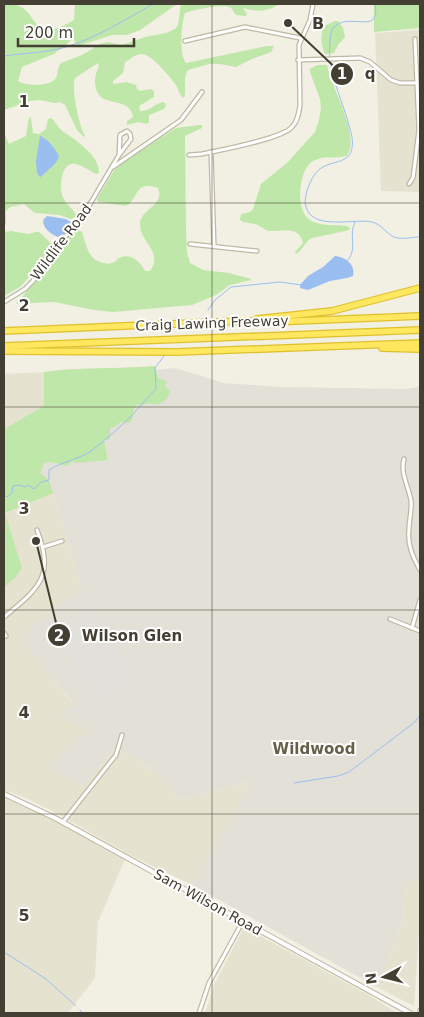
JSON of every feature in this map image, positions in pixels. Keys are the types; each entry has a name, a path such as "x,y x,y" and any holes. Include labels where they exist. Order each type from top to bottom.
{"highway":[{"path":"245,321 332,311 420,288"},
{"name":"Craig Lawing Freeway","path":"4,331 420,316"},
{"name":"Craig Lawing Freeway","path":"4,346 420,330"},
{"path":"4,351 140,352 420,343"},
{"path":"352,346 420,349"}],"street":[{"path":"189,154 211,152 281,134 293,126 299,114 300,105 298,60 300,38 310,20 313,4"},
{"path":"185,41 245,27 300,38"},
{"path":"409,184 413,178 418,130 418,55 415,39"},
{"path":"298,60 347,58 366,60 395,82 417,83"},
{"path":"109,171 181,120 202,92"},
{"path":"127,131 131,139 118,155 120,136 127,131"},
{"path":"211,152 214,246"},
{"name":"Wildlife Road","path":"4,302 19,294 33,281 48,255 80,221 118,155"},
{"path":"416,158 420,159"},
{"path":"190,244 257,251"},
{"path":"404,459 403,470 411,508 408,531 410,548 420,570"},
{"path":"4,617 26,599 40,582 45,567 43,547 37,530"},
{"path":"43,547 62,541"},
{"path":"412,628 420,600"},
{"path":"390,619 420,631"},
{"path":"64,822 116,755 122,734"},
{"name":"Sam Wilson Road","path":"4,794 64,822 410,1013"},
{"path":"199,1013 209,983 243,921"}],"shaded area":[{"path":"420,30 420,192 381,191 375,33"},
{"path":"155,366 155,370 49,480 82,586 20,637 73,704 61,714 89,730 48,766 84,784 115,746 161,774 179,800 254,781 192,885 132,856 52,811 4,790 4,374 67,369"},
{"path":"175,368 224,383 282,387 403,389 420,387 420,880 405,880 403,920 377,987 192,885 253,781 179,800 161,774 115,746 84,785 47,767 88,730 60,714 73,703 19,637 82,586 49,480 40,473 44,463 51,462 67,466 73,461 108,460 104,440 110,429 120,422 133,417 133,411 137,404 142,406 148,403 158,405 165,387 155,370"},
{"path":"87,613 137,674 104,702 54,640"},
{"path":"4,798 61,824 125,859 98,922 95,978 68,1013 4,1013"},
{"path":"405,879 420,880 420,918 414,1006 377,987 403,920"},
{"path":"244,927 367,994 397,1013 205,1013 214,985"}],"green space":[{"path":"4,4 16,5 25,9 40,27 47,30 58,28 74,20 75,4 177,4 140,30 127,35 112,35 78,46 74,38 54,54 22,67 18,81 38,85 53,81 56,78 61,63 82,55 100,44 107,42 122,45 175,29 178,25 181,4 279,4 271,9 262,10 243,8 247,14 246,16 236,15 231,8 222,6 185,13 181,39 182,53 186,63 274,46 271,52 236,67 209,64 188,70 185,77 184,98 166,72 147,56 138,54 125,62 123,73 113,81 113,84 126,82 136,85 140,91 151,89 154,91 154,97 139,106 140,111 164,102 166,105 164,109 149,115 149,122 147,124 138,122 127,125 127,121 133,117 129,108 100,97 95,84 99,67 98,63 75,78 76,107 84,137 77,130 65,105 60,102 30,101 4,110"},
{"path":"374,4 420,4 420,28 374,32"},
{"path":"338,21 343,28 345,37 334,53 325,54 322,40 323,29 324,26"},
{"path":"317,65 327,65 348,124 350,147 347,156 321,158 313,161 308,166 302,181 300,200 305,215 310,220 350,228 349,230 312,238 296,254 295,252 303,243 298,234 289,231 269,231 240,220 241,214 250,212 253,209 261,184 288,162 315,132 321,108 310,69"},
{"path":"29,117 31,118 33,133 39,134 46,129 48,119 51,118 61,130 91,154 98,166 99,173 96,174 80,165 71,164 67,166 61,185 62,195 75,213 75,217 71,219 59,215 35,213 24,204 10,207 6,211 6,224 4,226 4,133 9,144 26,136"},
{"path":"202,125 202,128 185,136 186,230 187,252 190,263 203,270 229,273 251,280 230,285 216,295 192,305 113,312 54,302 16,304 33,284 51,256 76,229 82,232 86,246 93,258 102,263 110,264 123,256 127,256 138,261 145,271 150,271 154,264 153,252 143,236 140,224 141,219 158,199 158,188 145,186 141,188 126,206 98,202 97,199 115,169 126,160 176,128"},
{"path":"11,231 28,234 39,232 52,244 20,287 4,296 4,232"},
{"path":"155,366 158,378 167,381 165,387 170,391 167,399 158,405 148,403 142,406 137,404 130,423 120,422 110,429 110,439 104,440 108,460 75,463 73,461 67,466 51,462 44,463 40,473 49,480 53,493 5,513 22,568 15,578 4,587 4,429 44,406 44,372"}],"water":[{"path":"40,136 46,139 59,157 54,165 40,177 37,173 36,161"},
{"path":"47,216 66,219 74,224 58,237 50,233 44,226 43,220"},
{"path":"335,256 349,262 353,268 353,276 330,281 308,290 300,288 300,285 308,276 323,267"}],"waterway":[{"path":"4,56 50,51 66,47 88,39 153,4"},
{"path":"375,4 376,11 371,21 342,22 334,27 331,32 330,61 351,133 352,148 351,153 345,159 327,165 316,173 307,190 305,205 310,214 317,219 335,222 372,222 397,238 420,237"},
{"path":"348,260 353,246 352,232 355,222"},
{"path":"208,310 215,300 231,287 280,282 301,285"},
{"path":"4,495 7,497 12,493 13,486 25,487 28,485 34,489 41,482 49,480 49,470 86,454 112,434 156,389 155,368 164,356"},
{"path":"294,783 338,776 349,772 415,722 420,715"},
{"path":"4,952 46,979 76,1006"}],"place":[{"name":"q","path":"288,23"},
{"name":"Wilson Glen","path":"36,541"}],"district":[{"name":"Wildwood","path":"314,749"}]}
